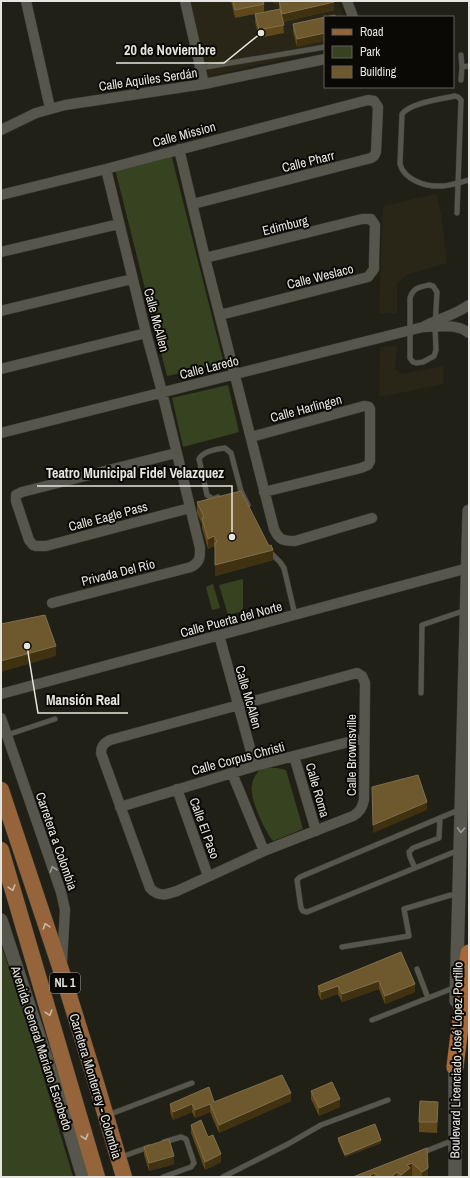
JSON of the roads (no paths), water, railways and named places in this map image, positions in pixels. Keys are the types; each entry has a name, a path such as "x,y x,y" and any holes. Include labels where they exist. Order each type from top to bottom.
{"highway":[{"path":"455,1066 469,953"}],"main road":[{"name":"Carretera Monterrey - Colombia","path":"1,790 63,976 124,1177"},
{"name":"Carretera Monterrey - Colombia","path":"1,850 97,1177"}],"street":[{"path":"26,1 50,108"},
{"path":"185,1 204,84"},
{"path":"347,1 352,16"},
{"name":"Calle Aquiles Serdán","path":"1,130 50,108 204,84 324,59"},
{"name":"Calle Mission","path":"1,194 106,169 368,100 374,101"},
{"name":"Calle Pharr","path":"192,204 371,158 376,152 378,110 374,101"},
{"path":"179,149 234,374 277,537 281,540 295,540 372,518"},
{"name":"Calle McAllen","path":"106,169 200,548 200,558 198,562 191,567"},
{"name":"Edimburg","path":"205,258 362,219 371,219"},
{"name":"Calle Weslaco","path":"220,315 368,277 374,269 375,225 371,219"},
{"path":"1,252 119,224"},
{"path":"1,311 132,278"},
{"name":"Calle Laredo","path":"1,433 436,323 469,305"},
{"name":"Calle Laredo","path":"436,323 463,328 469,333"},
{"path":"1,369 146,333"},
{"name":"Calle Harlingen","path":"251,437 364,406 369,407 371,411 370,461 368,465 362,468 264,492"},
{"name":"Calle Eagle Pass","path":"176,453 22,492 16,495 16,501 26,534 33,545 36,546 46,546 190,508"},
{"name":"Boulevard Licenciado José López Portillo","path":"454,1175 456,987 460,896 469,511"},
{"name":"Privada Del Río","path":"52,603 191,567"},
{"name":"Calle Puerta del Norte","path":"1,694 468,568"},
{"name":"Calle McAllen","path":"219,635 255,766"},
{"name":"Calle Brownsville","path":"353,674 360,674 365,683 364,738 364,800 362,808 353,816 264,851 167,894 155,894 150,888 101,753 101,748 110,740 353,674"},
{"name":"Carretera a Colombia","path":"1,718 61,892 65,910 62,958 63,976"},
{"name":"Calle Corpus Christi","path":"120,807 255,766 364,738"},
{"name":"Calle Roma","path":"294,756 316,831"},
{"path":"232,773 264,851"},
{"name":"Calle El Paso","path":"177,789 208,876"},
{"name":"Avenida General Mariano Escobedo","path":"1,920 60,1100 83,1177"}],"lane":[{"path":"200,68 324,47"},
{"path":"461,55 461,80"},
{"path":"462,67 469,66"},
{"path":"457,213 458,183 461,100 460,98 455,96 419,104 405,110 402,114 400,164 402,170 411,178 427,185 443,186 458,183 469,180"},
{"path":"429,285 438,292 436,350 434,356 430,359 416,363 413,362 410,358 410,330 411,293 416,288 429,285"},
{"path":"223,496 213,499 209,498 206,493 199,459 205,452 225,448 231,453 241,491 249,508"},
{"path":"235,493 241,491"},
{"path":"266,547 284,568 295,615"},
{"path":"422,693 422,626 467,610"},
{"path":"7,735 55,719"},
{"path":"460,850 307,912 303,911 301,908 297,880 300,877 462,809"},
{"path":"415,868 409,852 413,848 439,838 440,818"},
{"path":"342,947 409,936 404,909 451,895 460,896"},
{"path":"417,969 428,998"},
{"path":"372,1020 456,987"},
{"path":"106,1116 192,1083"},
{"path":"223,1177 288,1144 321,1125 388,1100"},
{"path":"160,1144 181,1137 186,1139 194,1163 191,1167 163,1177"},
{"path":"416,1155 455,1140"},
{"path":"118,1158 153,1146"}],"place":[{"name":"20 de Noviembre","path":"261,33"},
{"name":"Teatro Municipal Fidel Velazquez","path":"232,537"},
{"name":"Mansión Real","path":"27,646"}]}
